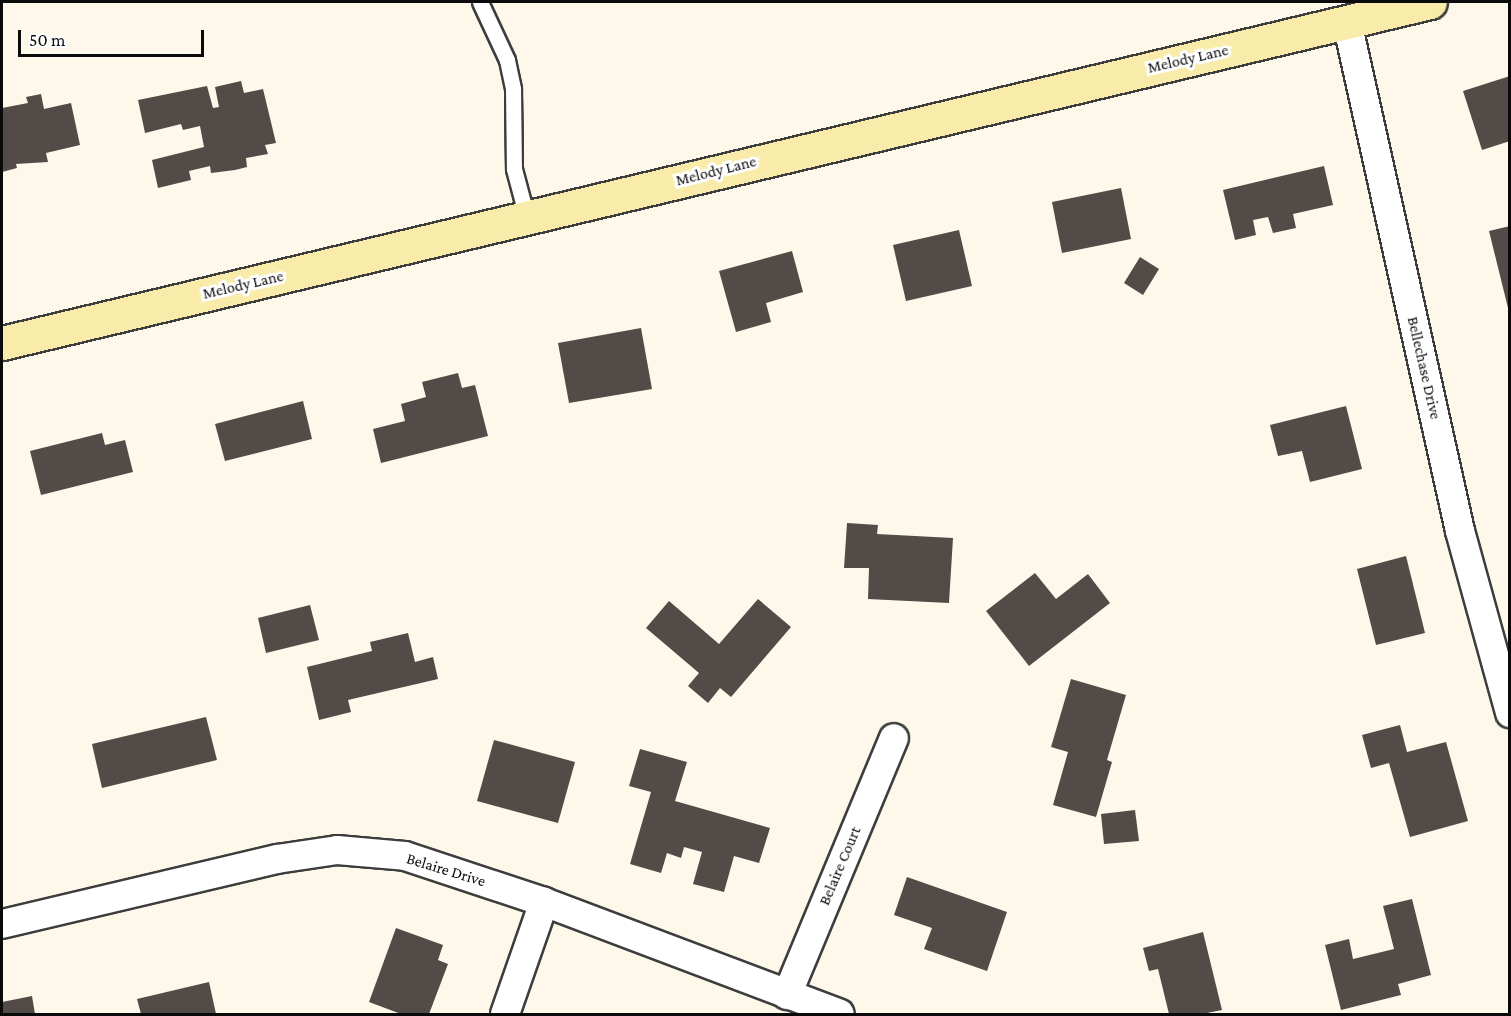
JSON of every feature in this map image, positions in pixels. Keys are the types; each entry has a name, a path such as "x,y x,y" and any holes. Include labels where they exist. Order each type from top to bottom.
{"street":[{"name":"Melody Lane","path":"2,343 527,218 947,114 1430,2"},
{"name":"Bellechase Drive","path":"1347,22 1460,531 1509,712"},
{"name":"Belaire Court","path":"787,994 894,738"},
{"name":"Belaire Drive","path":"2,924 210,873 337,850 405,856 544,902 840,1014"},
{"path":"505,1014 544,902"}],"lane":[{"path":"480,2 507,60 513,89 514,169 527,218"}],"building":[{"path":"1510,76 1510,141 1482,150 1463,91"},
{"path":"241,81 244,93 263,89 276,143 265,145 268,154 246,158 247,167 235,170 211,173 210,166 189,171 191,180 158,188 152,160 204,147 200,126 183,130 181,124 145,133 138,100 207,86 213,108 219,107 215,87"},
{"path":"41,94 44,109 71,103 80,145 46,153 48,162 16,164 17,168 2,172 2,108 28,103 26,97"},
{"path":"1324,166 1333,205 1293,214 1296,228 1273,233 1268,217 1253,220 1256,235 1235,240 1223,190"},
{"path":"1121,188 1131,239 1062,253 1052,202"},
{"path":"1510,226 1510,312 1509,312 1489,231"},
{"path":"959,230 972,286 906,301 893,245"},
{"path":"792,251 803,292 766,303 771,322 736,332 719,271"},
{"path":"1140,257 1159,269 1143,295 1124,283"},
{"path":"641,328 652,389 569,403 558,343"},
{"path":"458,373 462,388 475,385 488,436 381,463 373,429 405,421 401,404 426,397 422,382"},
{"path":"303,401 312,439 225,461 215,424"},
{"path":"1346,406 1362,469 1310,482 1302,451 1278,456 1270,425"},
{"path":"102,433 105,445 125,440 133,472 41,495 30,451"},
{"path":"847,523 878,525 877,534 953,538 949,603 868,599 869,568 844,568"},
{"path":"1406,556 1425,633 1376,645 1357,569"},
{"path":"1035,573 1056,599 1088,574 1110,603 1029,666 986,611"},
{"path":"758,599 791,627 731,697 720,688 708,703 688,686 699,673 646,628 669,601 719,644"},
{"path":"310,605 319,640 266,653 258,618"},
{"path":"408,633 415,662 433,657 438,679 348,700 351,712 319,720 307,667 372,651 370,642"},
{"path":"1071,679 1126,695 1107,760 1112,762 1096,817 1053,805 1068,752 1051,747"},
{"path":"206,717 217,760 102,788 92,744"},
{"path":"1400,725 1407,752 1446,742 1468,821 1410,837 1389,763 1371,768 1362,735"},
{"path":"494,740 575,762 558,823 477,801"},
{"path":"640,749 687,762 675,801 770,828 759,863 734,856 724,892 693,884 702,852 684,847 681,858 667,853 661,873 630,864 651,792 629,786"},
{"path":"1135,810 1139,841 1104,844 1101,814"},
{"path":"907,877 1007,912 987,971 924,949 932,928 894,915"},
{"path":"1412,899 1431,975 1398,984 1401,995 1341,1010 1325,945 1349,939 1353,959 1394,949 1383,906"},
{"path":"396,928 443,945 438,960 448,964 429,1014 401,1014 369,1002"},
{"path":"1203,932 1222,1010 1202,1014 1169,1014 1158,969 1149,971 1143,948"},
{"path":"209,982 216,1014 141,1014 137,999"},
{"path":"32,996 35,1014 3,1014 2,1002"}]}
